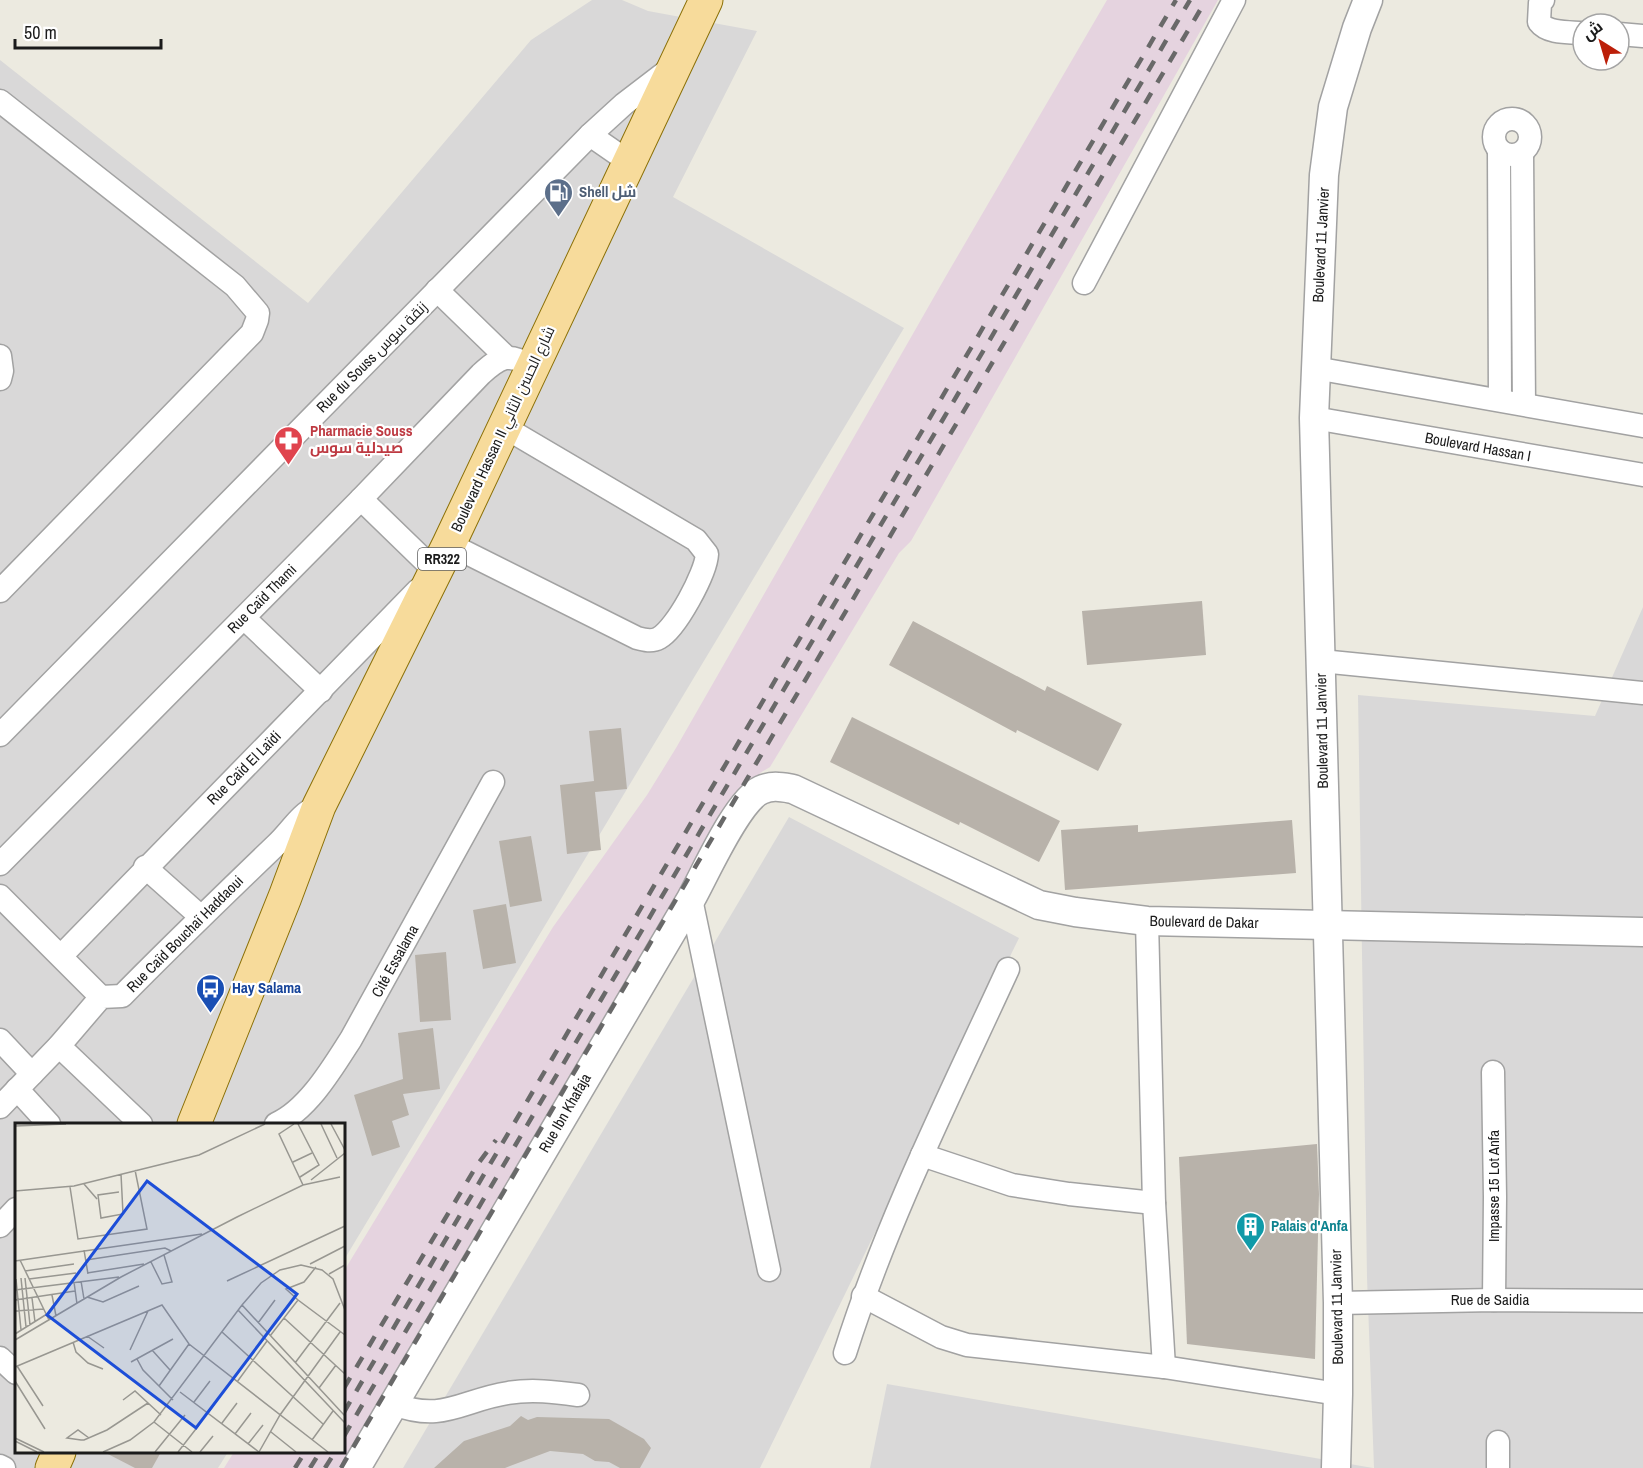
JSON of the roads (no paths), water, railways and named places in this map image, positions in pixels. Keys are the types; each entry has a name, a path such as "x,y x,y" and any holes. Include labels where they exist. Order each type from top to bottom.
{"main road":[{"name":"Boulevard Hassan II شارع الحسن الثاني","path":"195,1123 319,806 504,427 519,362 629,162 706,0"},
{"path":"52,1468 59,1453"}],"street":[{"path":"1084,283 1234,0"},
{"name":"Boulevard 11 Janvier","path":"1336,1468 1338,1303 1314,418 1315,368 1324,175 1333,107 1368,0"},
{"path":"1543,0 1540,3 1539,22 1543,27 1571,32"},
{"name":"Rue du Souss زنقة سوس","path":"0,735 590,135 676,64"},
{"path":"0,101 235,286 258,313 252,333 0,591"},
{"path":"1500,399 1499,150 1493,139 1497,126 1507,119 1514,119 1520,121 1529,130 1530,142 1522,153 1524,404"},
{"path":"590,135 629,162"},
{"path":"1499,150 1510,156 1522,153"},
{"path":"1499,239 1523,239"},
{"path":"437,290 519,362"},
{"path":"0,356 2,371 0,379"},
{"name":"Rue Caïd Thami","path":"0,864 494,362 519,362"},
{"path":"1315,368 1643,426"},
{"name":"Boulevard Hassan I","path":"1314,418 1643,475"},
{"path":"361,499 429,565 438,565 637,638 657,639 666,633 674,624 703,574 707,554 696,540 504,427"},
{"name":"Rue Caïd El Laïdi","path":"61,956 145,867 321,691 422,586 438,565"},
{"path":"244,618 321,691"},
{"path":"1321,661 1643,693"},
{"name":"Cité Essalama","path":"279,1123 303,1104 339,1058 407,940 493,782"},
{"name":"Rue Ibn Khafaja","path":"356,1468 749,798 772,786 793,789"},
{"name":"Boulevard de Dakar","path":"793,789 1039,904 1075,912 1148,921 1643,932"},
{"name":"Rue Caïd Bouchaï Haddaoui","path":"101,997 122,996 200,916 280,842 302,817 311,809 319,806"},
{"path":"145,867 200,916"},
{"path":"0,896 101,997 59,1046 0,1107"},
{"path":"691,899 769,1270"},
{"path":"1148,921 1154,1203 1164,1367"},
{"path":"845,1353 863,1296 922,1155 1008,969"},
{"path":"0,1040 48,1123"},
{"path":"59,1046 139,1123"},
{"name":"Impasse 15 Lot Anfa","path":"1493,1072 1494,1300"},
{"path":"922,1155 1012,1185 1154,1203"},
{"path":"0,1226 15,1210"},
{"path":"863,1296 941,1337 967,1345 1164,1367 1338,1394"},
{"name":"Rue de Saidia","path":"1338,1303 1643,1300"},
{"path":"0,1358 15,1372"},
{"path":"394,1404 408,1410 435,1413 508,1393 543,1391 578,1395"},
{"path":"1498,1442 1498,1468"},
{"path":"0,1466 4,1468"}],"railway":[{"path":"345,1410 1176,0"},
{"path":"345,1434 1190,0"},
{"path":"341,1468 1206,0"},
{"path":"345,1386 477,1165 496,1140"},
{"path":"295,1468 304,1453"},
{"path":"310,1468 319,1453"},
{"path":"325,1468 334,1453"}],"place":[{"name":"Shell شل","path":"558,218"},
{"name":"Pharmacie Souss صيدلية سوس","path":"289,466"},
{"name":"Hay Salama","path":"211,1014"},
{"name":"Palais d'Anfa","path":"1250,1252"}]}
